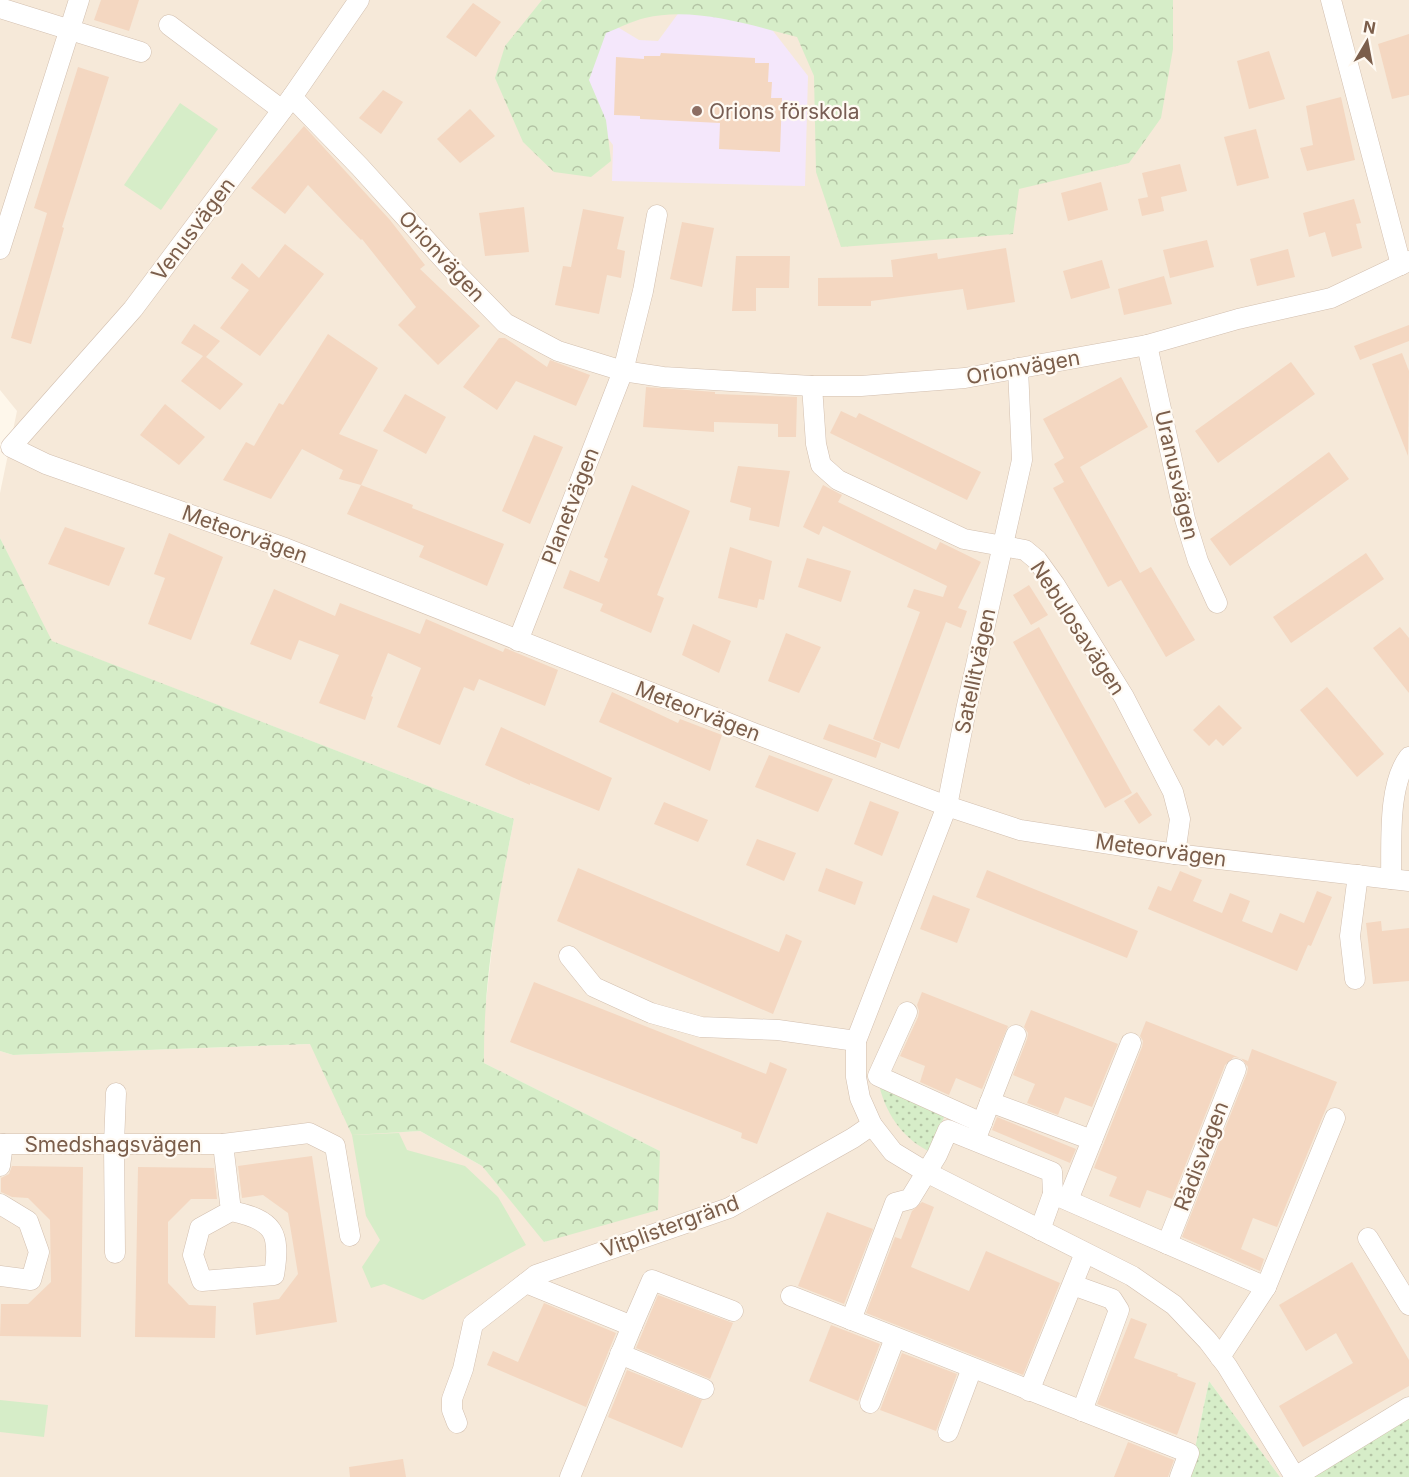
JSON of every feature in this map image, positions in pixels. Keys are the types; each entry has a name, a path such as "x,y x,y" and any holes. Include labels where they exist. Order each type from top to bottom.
{"street":[{"path":"0,249 79,0"},
{"name":"Venusvägen","path":"11,447 133,309 287,104 359,0"},
{"path":"1331,0 1405,263"},
{"path":"0,8 141,52"},
{"name":"Orionvägen","path":"169,25 287,104 360,167 455,272 505,323 558,351 623,371 703,380 812,386 871,385 965,378 1147,345 1238,319 1331,298 1405,263"},
{"path":"623,371 643,291 657,215"},
{"name":"Uranusvägen","path":"1147,345 1185,519 1198,561 1217,603"},
{"name":"Satellitvägen","path":"856,1041 947,806 1022,460 1017,368"},
{"name":"Planetvägen","path":"518,641 623,371"},
{"name":"Nebulosavägen","path":"812,386 816,444 821,465 838,480 964,539 1025,550 1036,560 1124,697 1173,792 1180,819 1175,854"},
{"name":"Meteorvägen","path":"11,447 46,464 285,548 518,641 947,806 1020,830 1175,854 1400,880"},
{"path":"1400,880 1394,799 1404,764 1409,757"},
{"path":"1355,979 1350,936 1358,875"},
{"path":"569,956 594,987 651,1013 701,1027 778,1030 856,1041 856,1077 860,1098 872,1125 893,1152 926,1172 1132,1276 1174,1305 1208,1341 1227,1366 1295,1477 1409,1407"},
{"path":"907,1012 878,1076 1052,1172 1060,1197 1266,1287"},
{"path":"978,1132 1016,1035"},
{"path":"1040,1230 1092,1140 1131,1043"},
{"name":"Rädisvägen","path":"1167,1244 1236,1069"},
{"path":"115,1253 116,1093"},
{"path":"990,1102 1092,1140"},
{"path":"1220,1357 1266,1287 1335,1118"},
{"name":"Vitplistergränd","path":"457,1423 452,1410 452,1399 463,1369 473,1324 536,1275 729,1208 872,1125"},
{"path":"851,1320 895,1203 910,1199 938,1155 948,1130 978,1132"},
{"name":"Smedshagsvägen","path":"0,1166 1,1144 223,1144 309,1132 335,1146 350,1236"},
{"name":"Smedshagsvägen","path":"223,1144 231,1211"},
{"path":"0,1204 28,1221 39,1252 31,1280 0,1276"},
{"path":"231,1211 254,1216 271,1228 278,1252 274,1275 202,1281 193,1255 200,1228 231,1211"},
{"path":"1368,1238 1409,1305"},
{"path":"1029,1391 1085,1253"},
{"path":"570,1477 652,1280 733,1311"},
{"path":"526,1283 632,1326"},
{"path":"1073,1285 1112,1299 1119,1310 1082,1411"},
{"path":"791,1296 1189,1453 1180,1477"},
{"path":"870,1403 895,1338"},
{"path":"620,1354 704,1389"},
{"path":"948,1432 972,1368"}],"shaded area":[{"path":"0,0 1409,0 1409,1415 1284,1477 1280,1477 1209,1381 1189,1477 0,1477 0,1051 13,1055 311,1044 352,1134 420,1131 482,1166 545,1242 660,1151 484,1063 484,1020 496,911 514,819 51,641 0,538 0,493 17,411 0,390"},
{"name":"Orions förskola","path":"688,0 749,0 808,76 805,186 612,181 613,145 552,64 586,8 639,40 658,41"}],"green space":[{"path":"542,0 1173,0 1173,49 1161,118 1129,163 1019,189 1013,234 841,247 816,172 814,76 797,37 722,18 683,14 645,18 606,33 589,80 606,120 611,161 591,177 554,172 523,142 495,78 505,46"},
{"path":"180,103 218,129 161,210 124,185"},
{"path":"0,538 52,641 514,819 497,910 489,971 484,1063 660,1151 658,1210 544,1242 482,1166 420,1131 352,1135 310,1044 13,1055 0,1051"},
{"path":"878,1081 947,1111 928,1151 909,1138 895,1122 885,1103"},
{"path":"399,1133 407,1150 465,1166 498,1197 526,1245 423,1300 384,1284 371,1288 362,1267 380,1240 366,1216 352,1135"},
{"path":"1209,1381 1280,1477 1189,1477"},
{"path":"0,1400 48,1405 44,1437 0,1432"},
{"path":"1409,1415 1409,1477 1284,1477"}],"building":[{"path":"101,0 139,0 129,31 94,20"},
{"path":"473,3 501,22 476,57 446,37"},
{"path":"1409,34 1409,95 1392,99 1378,44"},
{"path":"1269,51 1285,99 1249,109 1237,61"},
{"path":"661,53 755,58 755,63 769,63 768,82 772,82 771,98 782,98 780,152 719,149 720,123 640,119 640,116 614,115 616,57 644,59 644,56 660,56"},
{"path":"78,67 109,77 62,227 64,228 31,344 11,338 47,213 34,208"},
{"path":"383,90 403,102 381,134 359,118"},
{"path":"1341,97 1355,160 1307,171 1300,148 1313,145 1306,106"},
{"path":"470,109 495,136 460,163 437,139"},
{"path":"304,126 390,220 425,265 420,269 480,326 438,365 398,325 416,307 362,239 308,185 285,214 251,188"},
{"path":"1256,129 1269,178 1237,186 1224,137"},
{"path":"1180,164 1187,191 1161,197 1164,211 1142,216 1138,199 1148,197 1142,173"},
{"path":"1101,182 1108,210 1068,221 1061,193"},
{"path":"1354,199 1361,223 1356,224 1362,248 1332,257 1325,232 1309,237 1303,213"},
{"path":"524,207 529,252 485,256 479,213"},
{"path":"583,209 624,217 617,249 625,251 621,278 607,275 599,314 555,305 563,266 571,267"},
{"path":"682,222 714,228 702,287 670,279"},
{"path":"1207,240 1214,267 1170,278 1163,250"},
{"path":"285,244 324,274 260,356 220,328 249,290 231,278 242,263 259,278"},
{"path":"1006,248 1015,302 967,310 963,289 871,301 871,306 818,306 818,278 893,277 891,260 937,253 938,259"},
{"path":"1288,249 1295,277 1257,286 1250,259"},
{"path":"736,256 790,256 789,288 756,288 756,311 732,311"},
{"path":"1102,260 1110,288 1071,299 1063,271"},
{"path":"1164,276 1172,304 1124,315 1118,289"},
{"path":"194,324 220,341 206,357 243,384 220,410 181,381 203,356 181,343"},
{"path":"1409,325 1409,341 1360,360 1354,346"},
{"path":"328,334 378,368 339,434 378,450 361,485 339,479 343,470 302,449 271,499 223,480 246,442 254,446 279,403 283,405"},
{"path":"499,338 505,338 547,367 550,360 590,375 576,406 516,381 497,410 463,387"},
{"path":"1402,353 1409,371 1408,456 1372,364"},
{"path":"1291,362 1315,394 1218,463 1195,431"},
{"path":"1121,377 1148,427 1080,467 1140,573 1151,567 1195,640 1166,657 1121,580 1108,587 1053,488 1064,482 1054,464 1064,458 1043,419"},
{"path":"646,387 715,392 715,394 797,397 796,437 778,437 778,424 714,422 714,432 643,427"},
{"path":"405,394 446,417 426,454 383,431"},
{"path":"165,404 205,437 179,465 140,435"},
{"path":"841,411 856,418 859,413 981,472 967,500 830,433"},
{"path":"534,435 563,447 530,524 502,511"},
{"path":"1329,452 1349,479 1230,566 1210,539"},
{"path":"738,466 790,471 779,527 749,520 751,508 730,502"},
{"path":"361,485 413,505 412,508 504,544 487,586 419,557 424,546 347,514"},
{"path":"632,485 690,511 657,595 664,598 651,633 600,611 603,604 563,588 570,570 599,582 608,559 604,557"},
{"path":"823,485 842,495 838,502 936,550 940,542 981,562 958,608 967,611 961,628 946,622 899,749 873,739 920,612 907,607 914,589 943,597 947,586 823,526 819,535 803,527"},
{"path":"65,527 125,548 109,586 48,564"},
{"path":"169,533 223,557 191,640 148,624 165,578 154,574"},
{"path":"730,547 772,561 764,600 759,599 757,608 718,598"},
{"path":"1366,553 1384,579 1291,643 1273,617"},
{"path":"807,558 851,571 841,602 798,587"},
{"path":"1029,585 1048,615 1031,625 1013,595"},
{"path":"274,589 335,616 340,603 420,634 426,619 503,652 505,648 558,670 545,706 479,679 474,691 464,687 440,745 397,727 421,668 388,653 371,696 373,697 365,720 319,703 339,655 299,640 291,660 250,644"},
{"path":"693,624 731,641 719,673 682,655"},
{"path":"1039,627 1132,793 1105,808 1013,642"},
{"path":"1400,627 1409,638 1409,693 1373,648"},
{"path":"786,633 821,647 799,693 768,681"},
{"path":"1327,687 1384,754 1357,777 1300,710"},
{"path":"612,692 678,723 680,719 722,735 710,771 599,722"},
{"path":"1219,705 1242,728 1223,746 1216,739 1209,746 1193,730"},
{"path":"829,724 881,743 876,758 823,739"},
{"path":"501,727 612,778 599,811 485,765"},
{"path":"769,755 833,779 818,812 755,787"},
{"path":"1137,792 1152,815 1139,824 1124,801"},
{"path":"870,801 899,812 882,856 854,844"},
{"path":"664,802 708,820 698,842 654,824"},
{"path":"757,839 796,853 784,881 746,865"},
{"path":"578,868 779,952 786,934 802,941 773,1014 557,921"},
{"path":"826,868 863,882 855,905 818,891"},
{"path":"987,870 1138,931 1127,958 976,897"},
{"path":"1180,871 1202,880 1193,901 1222,913 1230,893 1250,901 1242,921 1272,933 1280,913 1304,923 1317,891 1332,897 1311,946 1308,945 1297,971 1148,909 1158,886 1171,891"},
{"path":"933,895 970,909 957,943 920,929"},
{"path":"1381,921 1382,931 1409,928 1409,981 1373,984 1366,923"},
{"path":"534,982 766,1074 770,1062 787,1069 757,1144 741,1138 742,1133 510,1042"},
{"path":"922,992 1008,1026 982,1089 956,1078 949,1095 920,1082 925,1066 900,1056 918,1017 917,1005"},
{"path":"1031,1010 1118,1044 1092,1107 1065,1097 1058,1115 1027,1103 1035,1084 1013,1075 1027,1039 1028,1033 1024,1027"},
{"path":"1146,1021 1240,1058 1234,1057 1225,1065 1172,1199 1147,1190 1140,1208 1109,1196 1117,1177 1094,1168 1142,1047 1143,1041 1140,1036"},
{"path":"1252,1049 1337,1082 1277,1227 1253,1218 1241,1249 1264,1259 1260,1271 1182,1237 1247,1073 1248,1067 1241,1058 1248,1061"},
{"path":"997,1117 1076,1149 1070,1163 992,1130"},
{"path":"312,1156 337,1322 256,1335 253,1303 279,1299 298,1274 288,1213 263,1195 242,1198 238,1166"},
{"path":"12,1166 83,1167 81,1337 0,1336 1,1304 28,1304 51,1282 50,1220 28,1198 12,1197 1,1192 1,1178 9,1174"},
{"path":"138,1167 214,1168 217,1199 191,1199 168,1222 168,1283 189,1305 216,1306 215,1338 135,1337"},
{"path":"922,1202 934,1207 911,1267 969,1291 986,1251 1060,1283 1023,1375 866,1313 895,1237 901,1239 912,1211"},
{"path":"827,1212 873,1229 844,1304 798,1286"},
{"path":"1352,1262 1409,1360 1409,1386 1303,1447 1279,1406 1353,1363 1336,1333 1306,1351 1279,1305"},
{"path":"658,1295 733,1323 710,1379 636,1348"},
{"path":"544,1303 616,1333 586,1407 487,1365 493,1351 518,1362"},
{"path":"1131,1318 1147,1324 1134,1358 1196,1383 1177,1435 1097,1404"},
{"path":"831,1325 880,1344 858,1401 809,1381"},
{"path":"902,1353 957,1374 936,1431 880,1410"},
{"path":"627,1370 702,1400 682,1448 608,1417"},
{"path":"1128,1442 1174,1460 1168,1477 1114,1477"},
{"path":"403,1459 406,1477 350,1477 349,1467"}],"place":[{"name":"Orions förskola","path":"697,111"}]}
